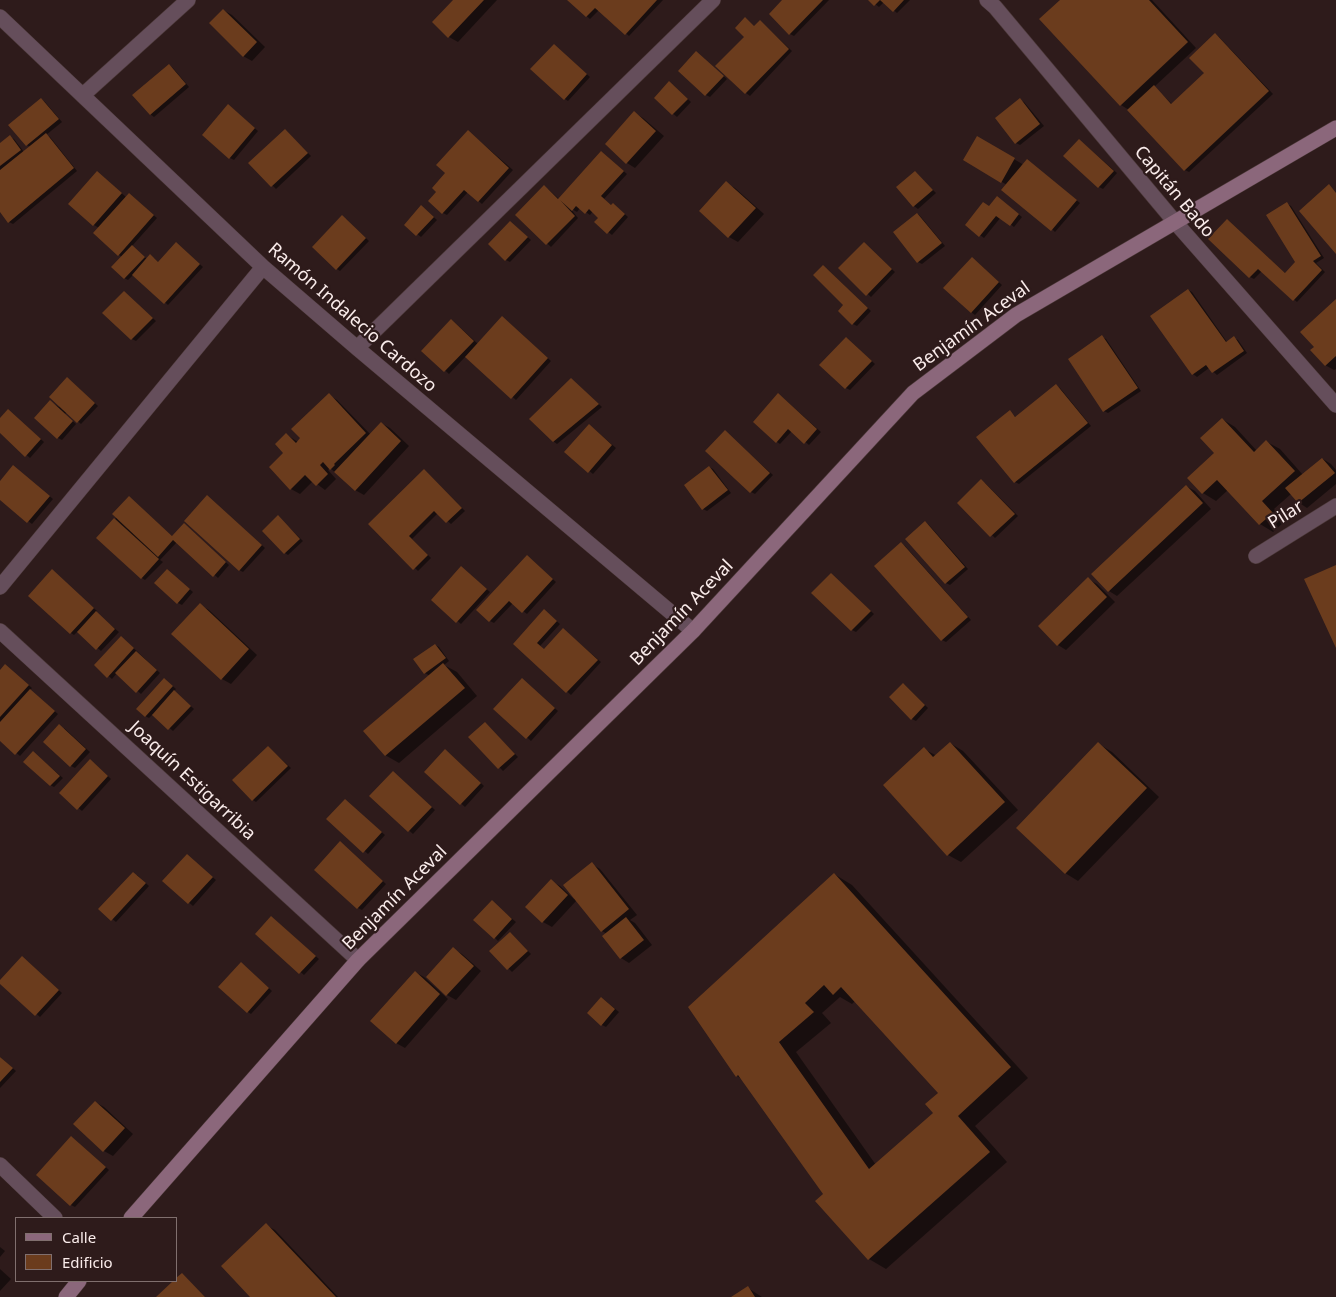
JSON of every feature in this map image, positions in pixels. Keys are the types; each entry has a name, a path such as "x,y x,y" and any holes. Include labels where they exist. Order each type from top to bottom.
{"street":[{"path":"83,95 188,0"},
{"path":"357,348 712,0"},
{"name":"Capitán Bado","path":"995,2 1175,222 1336,405"},
{"name":"Ramón Indalecio Cardozo","path":"0,17 263,267 693,631"},
{"name":"Benjamín Aceval","path":"132,1217 358,960 693,631 913,393 1016,315 1336,128"},
{"path":"0,587 263,267"},
{"name":"Pilar","path":"1256,556 1336,506"},
{"name":"Joaquín Estigarribia","path":"0,631 358,960"},
{"path":"0,1165 54,1217"},
{"path":"66,1297 78,1282"}],"building":[{"path":"453,0 484,0 448,38 432,22"},
{"path":"567,0 657,0 625,35 595,8 586,17"},
{"path":"782,0 823,0 789,35 769,14"},
{"path":"868,0 880,0 874,6"},
{"path":"880,0 904,0 893,12"},
{"path":"1060,0 1149,0 1188,42 1120,106 1039,19"},
{"path":"223,9 257,42 243,57 209,23"},
{"path":"745,17 754,26 760,20 789,49 745,94 715,66 744,37 735,28"},
{"path":"1215,33 1269,91 1184,171 1127,110 1154,85 1171,104 1204,73 1189,58"},
{"path":"554,44 587,74 564,100 530,69"},
{"path":"696,51 724,76 705,96 678,71"},
{"path":"169,64 186,84 150,115 132,95"},
{"path":"669,81 688,99 672,115 654,98"},
{"path":"41,98 59,119 26,146 8,125"},
{"path":"1020,98 1040,124 1015,144 995,118"},
{"path":"228,104 255,128 229,159 202,135"},
{"path":"634,111 656,131 626,164 605,144"},
{"path":"285,129 308,153 271,187 248,163"},
{"path":"468,130 509,168 478,202 464,190 442,214 428,201 436,192 432,188 445,173 436,165"},
{"path":"46,133 74,168 8,223 0,212 0,170"},
{"path":"10,135 21,150 0,166 0,143"},
{"path":"977,136 1015,158 1001,183 963,160"},
{"path":"1079,139 1114,171 1098,188 1063,156"},
{"path":"601,151 624,171 601,196 611,205 613,203 625,214 607,234 594,222 598,218 589,209 585,214 576,206 572,211 560,200 575,216 546,245 515,215 544,185 558,199"},
{"path":"1027,159 1077,200 1051,231 1001,190"},
{"path":"97,171 122,193 93,226 68,204"},
{"path":"915,171 933,190 913,207 896,187"},
{"path":"726,181 756,208 728,238 699,211"},
{"path":"1329,184 1336,193 1336,254 1299,211"},
{"path":"129,193 154,215 118,256 93,233"},
{"path":"997,196 1019,214 1010,226 996,216 979,237 965,225 983,202 989,206"},
{"path":"1287,202 1321,256 1313,261 1322,270 1293,301 1258,269 1249,278 1208,239 1227,219 1285,273 1295,262 1266,215"},
{"path":"421,205 434,217 416,236 404,225"},
{"path":"917,213 942,243 917,263 893,232"},
{"path":"342,215 366,238 336,270 312,247"},
{"path":"510,221 528,237 505,261 488,244"},
{"path":"176,242 200,264 164,304 132,275 150,254 158,262"},
{"path":"864,242 892,269 866,296 838,268"},
{"path":"132,245 145,257 124,279 111,267"},
{"path":"972,257 999,282 971,313 943,288"},
{"path":"823,265 868,308 852,325 838,311 843,305 813,275"},
{"path":"1188,289 1226,342 1234,336 1244,351 1212,373 1206,365 1192,375 1150,316"},
{"path":"124,291 153,318 131,340 102,313"},
{"path":"1336,299 1336,356 1325,366 1310,350 1314,347 1300,332"},
{"path":"502,316 548,358 511,399 465,357"},
{"path":"451,319 474,341 444,372 421,351"},
{"path":"1102,335 1138,388 1103,412 1068,359"},
{"path":"846,337 872,361 845,389 819,365"},
{"path":"67,377 95,403 77,423 49,397"},
{"path":"571,378 599,404 553,442 529,419"},
{"path":"1056,384 1088,423 1014,483 976,437 1010,410 1015,417"},
{"path":"329,393 366,433 330,470 323,462 320,465 328,474 316,486 305,475 290,490 269,467 283,453 275,444 286,433 296,443 300,438 291,429"},
{"path":"778,393 817,429 804,444 788,429 776,443 753,422"},
{"path":"50,400 73,421 57,439 34,418"},
{"path":"8,409 41,439 25,457 0,433 0,418"},
{"path":"1222,418 1254,452 1266,440 1295,471 1262,501 1273,513 1259,525 1217,480 1202,494 1187,478 1214,453 1200,438"},
{"path":"381,422 401,441 355,491 334,472"},
{"path":"589,424 612,445 588,473 564,452"},
{"path":"725,430 770,473 750,493 705,451"},
{"path":"1322,458 1335,473 1298,503 1285,488"},
{"path":"13,465 50,496 27,523 0,500 0,481"},
{"path":"709,466 728,490 702,510 684,485"},
{"path":"424,469 462,508 446,523 434,511 409,536 428,555 413,570 368,524"},
{"path":"981,479 1015,514 990,537 957,503"},
{"path":"1186,485 1203,503 1108,592 1091,574"},
{"path":"207,495 262,545 239,571 184,521"},
{"path":"129,496 172,536 184,523 226,562 213,577 173,540 158,557 112,514"},
{"path":"278,515 300,539 284,554 262,531"},
{"path":"114,518 159,559 141,579 96,538"},
{"path":"925,521 965,567 945,584 905,539"},
{"path":"901,542 968,617 941,641 874,566"},
{"path":"527,555 553,579 522,613 509,601 489,622 476,610"},
{"path":"1336,565 1336,648 1304,579"},
{"path":"461,566 487,589 456,623 431,600"},
{"path":"52,569 94,608 70,634 28,596"},
{"path":"167,569 190,589 177,604 154,583"},
{"path":"831,573 871,611 851,631 811,593"},
{"path":"1088,577 1107,597 1057,646 1038,626"},
{"path":"200,603 249,649 221,680 171,634"},
{"path":"544,609 557,621 537,643 544,649 563,628 598,660 566,693 513,644"},
{"path":"96,611 115,629 96,650 77,632"},
{"path":"121,636 134,648 107,678 94,665"},
{"path":"435,644 446,658 424,674 413,659"},
{"path":"136,651 157,670 136,693 115,673"},
{"path":"443,663 465,688 385,756 363,731"},
{"path":"5,664 29,685 0,717 0,670"},
{"path":"164,678 173,686 145,717 136,709"},
{"path":"522,678 555,708 526,739 493,709"},
{"path":"903,683 925,705 911,720 889,697"},
{"path":"30,689 55,711 15,755 0,741 0,722"},
{"path":"174,690 191,706 168,730 152,715"},
{"path":"485,722 515,754 498,769 468,737"},
{"path":"59,724 86,749 70,767 43,742"},
{"path":"950,742 1005,802 947,856 883,785 924,747 933,757"},
{"path":"1098,742 1147,788 1065,874 1016,828"},
{"path":"268,746 288,766 252,801 232,780"},
{"path":"445,749 481,783 460,805 424,772"},
{"path":"33,751 60,776 50,786 23,762"},
{"path":"90,759 108,776 77,810 59,793"},
{"path":"393,771 432,807 408,832 369,796"},
{"path":"345,799 382,832 363,853 326,819"},
{"path":"340,841 383,881 357,909 314,870"},
{"path":"187,854 213,877 188,904 162,881"},
{"path":"592,862 629,909 601,932 563,885"},
{"path":"133,872 146,883 111,921 98,909"},
{"path":"834,873 1011,1067 958,1116 990,1152 868,1260 815,1201 823,1194 738,1075 736,1077 688,1007","holes":["824,985 833,995 841,987 938,1093 925,1104 933,1113 869,1169 779,1042 814,1012 805,1003"]},
{"path":"551,879 568,895 542,923 525,907"},
{"path":"492,900 512,919 494,939 473,920"},
{"path":"271,916 316,956 299,974 255,934"},
{"path":"626,917 644,940 620,959 602,936"},
{"path":"510,932 528,951 507,970 489,951"},
{"path":"453,947 474,966 446,996 426,977"},
{"path":"22,956 59,990 35,1016 0,984 0,980"},
{"path":"241,962 269,988 247,1013 218,987"},
{"path":"415,971 440,994 396,1044 370,1021"},
{"path":"601,997 615,1009 601,1026 587,1013"},
{"path":"0,1057 13,1068 0,1082"},
{"path":"95,1101 125,1128 103,1152 73,1124"},
{"path":"71,1136 106,1167 70,1206 36,1175"},
{"path":"266,1223 336,1297 250,1297 221,1266"},
{"path":"182,1273 205,1297 156,1297 172,1282 178,1282 178,1276"},
{"path":"748,1286 755,1297 731,1297"}]}
